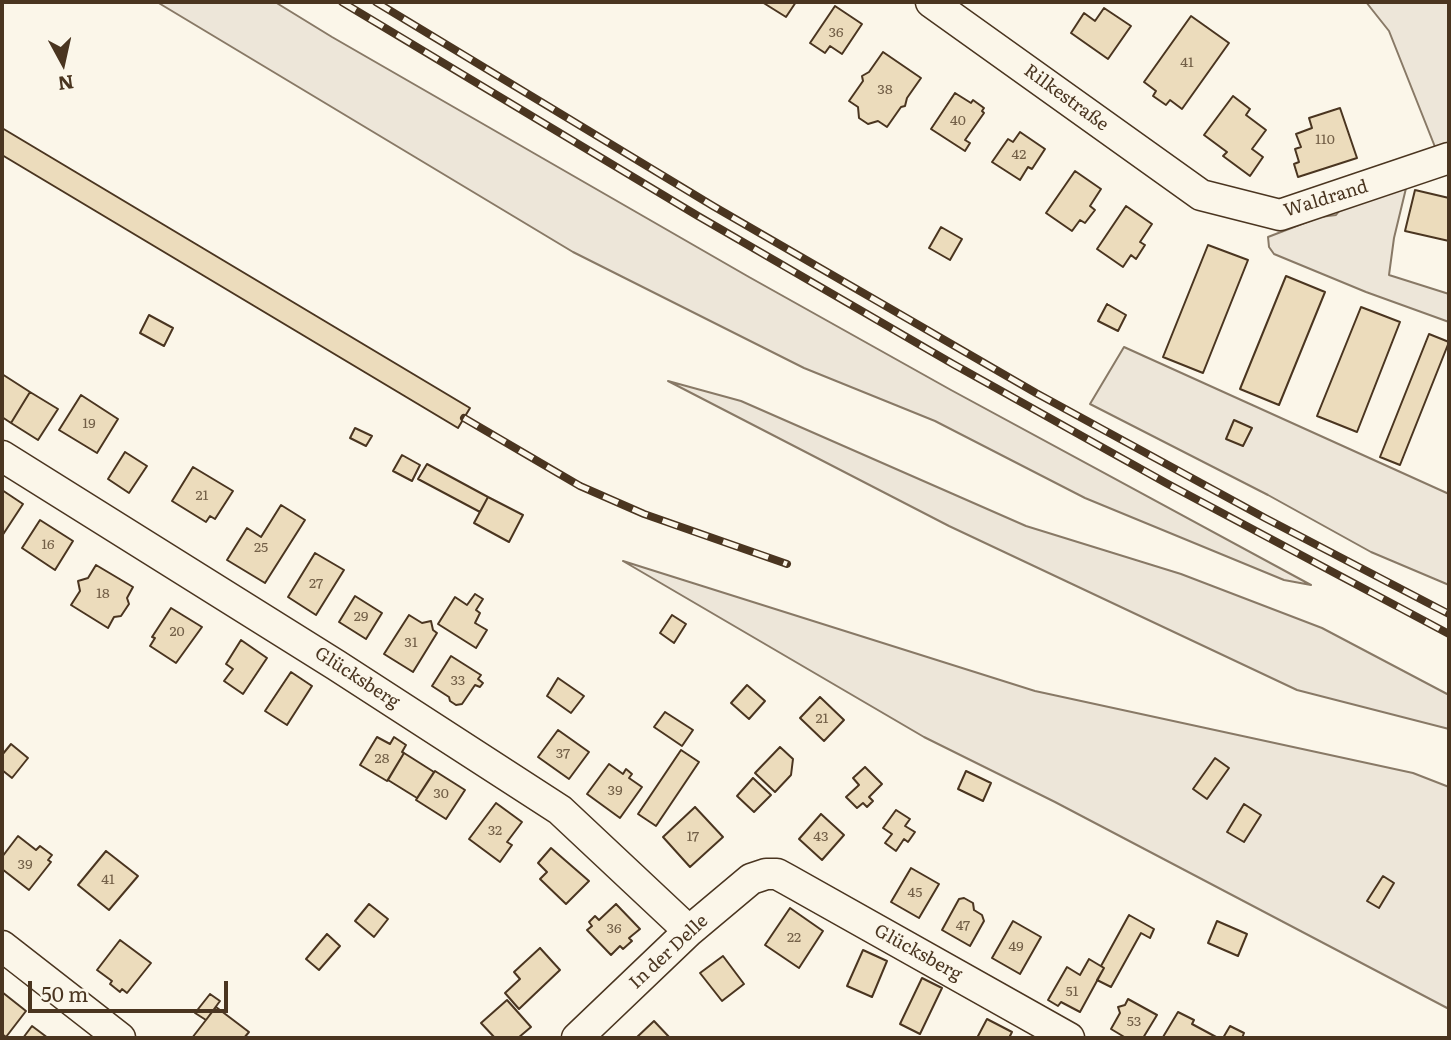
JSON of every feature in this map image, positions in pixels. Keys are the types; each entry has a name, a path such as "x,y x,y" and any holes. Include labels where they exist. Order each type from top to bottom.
{"street":[{"name":"Rilkestraße","path":"931,2 1201,195"},
{"name":"Waldrand","path":"1201,195 1280,215 1449,158"},
{"name":"Glücksberg","path":"2,456 336,665 560,810 689,931"},
{"name":"Glücksberg","path":"766,874 777,874 1069,1038"},
{"name":"In der Delle","path":"578,1038 689,931 751,879 766,874"},
{"path":"2,946 120,1038"}],"shaded area":[{"path":"157,2 275,2 749,277 1311,585 1284,580 1085,498 935,421 804,368 573,252"},
{"path":"1366,2 1449,2 1449,154 1439,157 1389,31"},
{"path":"1408,180 1394,238 1389,275 1449,294 1449,322 1274,254 1269,247 1268,237 1320,217 1336,215 1340,210"},
{"path":"1124,347 1449,494 1449,585 1371,552 1268,495 1090,404"},
{"path":"668,381 741,401 1026,526 1181,574 1322,628 1449,695 1449,729 1297,690 949,526"},
{"path":"623,561 1035,691 1413,773 1449,787 1449,1009 1055,802 924,737"}],"building":[{"path":"762,2 796,2 786,17"},
{"path":"835,6 862,24 842,54 830,46 825,53 810,43"},
{"path":"1104,8 1131,26 1108,59 1071,33 1084,13 1095,21"},
{"path":"1191,16 1229,43 1182,109 1170,100 1166,105 1153,96 1156,91 1144,82"},
{"path":"883,52 921,78 907,98 905,106 901,107 887,127 878,121 868,124 859,118 858,107 849,101 863,81 862,76 869,72"},
{"path":"955,93 984,108 984,113 965,140 970,143 965,151 931,129"},
{"path":"1233,96 1250,109 1246,115 1266,130 1252,149 1263,157 1250,176 1223,156 1227,152 1204,135"},
{"path":"1340,108 1357,158 1298,177 1294,164 1299,162 1295,149 1301,147 1296,134 1312,128 1309,118"},
{"path":"2,128 470,408 458,428 2,155"},
{"path":"1020,132 1045,149 1032,169 1028,167 1020,180 992,162 1008,139 1013,142"},
{"path":"1075,171 1101,189 1090,206 1095,210 1085,223 1080,220 1072,231 1046,213"},
{"path":"1415,190 1449,198 1449,241 1405,231"},
{"path":"1126,206 1152,224 1140,242 1145,245 1136,259 1131,255 1123,267 1097,249"},
{"path":"941,227 962,239 950,260 929,248"},
{"path":"1208,245 1248,260 1203,373 1163,357"},
{"path":"1286,276 1325,292 1279,405 1240,389"},
{"path":"1107,304 1126,315 1118,331 1098,321"},
{"path":"1361,307 1400,322 1357,432 1317,416"},
{"path":"149,315 173,328 164,346 140,333"},
{"path":"1429,334 1449,342 1400,465 1380,457"},
{"path":"2,374 30,392 11,423 2,417"},
{"path":"30,392 58,409 38,440 11,423"},
{"path":"81,395 118,419 97,453 59,430"},
{"path":"1234,420 1252,428 1243,446 1226,439"},
{"path":"355,428 372,436 366,446 350,438"},
{"path":"125,452 147,466 129,493 108,479"},
{"path":"402,455 420,465 412,481 393,471"},
{"path":"427,464 488,497 480,512 418,479"},
{"path":"193,467 233,491 215,519 210,516 206,522 172,501"},
{"path":"2,490 23,504 2,536"},
{"path":"488,497 523,515 509,542 474,523"},
{"path":"281,505 305,520 265,583 227,560 247,528 261,537"},
{"path":"40,520 73,541 55,570 22,548"},
{"path":"315,553 344,570 316,615 288,597"},
{"path":"96,565 133,587 127,598 129,604 121,616 114,617 108,628 71,605 80,591 78,581 88,578"},
{"path":"475,594 483,599 476,610 480,613 475,623 487,630 476,648 438,624 455,597 467,605"},
{"path":"355,596 382,613 366,639 339,622"},
{"path":"171,608 202,627 176,663 150,646 155,638 152,637"},
{"path":"409,615 422,623 431,621 433,630 437,633 413,672 384,654"},
{"path":"672,615 686,624 674,643 660,633"},
{"path":"241,640 267,658 243,694 224,681 233,669 226,664"},
{"path":"451,656 481,675 478,679 483,683 480,687 475,685 462,704 456,705 432,686"},
{"path":"291,672 312,686 287,725 265,711"},
{"path":"558,678 584,696 571,713 547,696"},
{"path":"747,685 765,701 749,719 731,703"},
{"path":"820,697 844,720 824,741 800,718"},
{"path":"665,712 693,730 682,746 654,727"},
{"path":"558,730 589,752 569,779 538,757"},
{"path":"377,737 390,744 394,737 406,745 387,781 360,765"},
{"path":"11,744 28,758 12,778 2,770 2,755"},
{"path":"780,747 793,759 791,775 775,792 755,773"},
{"path":"681,750 699,762 656,826 638,814"},
{"path":"404,753 434,772 417,798 388,780"},
{"path":"1215,758 1229,768 1207,799 1193,789"},
{"path":"609,764 623,774 626,769 632,774 629,778 642,787 620,818 587,794"},
{"path":"865,767 882,784 869,797 873,801 867,807 863,803 857,808 846,797 859,785 853,778"},
{"path":"435,771 465,790 446,819 416,800"},
{"path":"966,771 991,783 983,801 958,789"},
{"path":"753,778 771,795 754,812 737,796"},
{"path":"496,803 522,822 507,842 512,845 500,862 469,839"},
{"path":"1244,804 1261,815 1244,842 1227,832"},
{"path":"695,807 723,837 690,867 663,837"},
{"path":"896,810 910,819 905,826 915,832 908,842 904,839 896,851 885,843 892,834 883,828"},
{"path":"821,814 844,835 822,860 799,839"},
{"path":"18,836 36,850 40,846 52,855 48,860 51,862 29,890 2,869 2,857"},
{"path":"551,848 589,881 566,904 540,879 547,872 538,863"},
{"path":"106,851 138,876 109,910 78,885"},
{"path":"911,868 939,884 919,918 891,902"},
{"path":"1383,876 1394,883 1379,908 1367,901"},
{"path":"964,898 973,903 974,910 982,915 984,921 970,946 942,930 959,899"},
{"path":"369,904 388,919 374,937 355,921"},
{"path":"616,904 640,929 629,938 632,941 623,949 620,946 611,955 587,930 592,926 589,922 595,916 599,920"},
{"path":"790,908 823,931 799,968 765,945"},
{"path":"1129,915 1154,929 1150,938 1141,933 1111,987 1097,980 1104,968 1101,966"},
{"path":"1013,921 1041,937 1020,974 992,958"},
{"path":"1217,921 1247,934 1238,956 1208,943"},
{"path":"327,934 340,946 319,970 306,959"},
{"path":"120,940 151,963 127,993 122,989 120,992 110,984 112,981 97,970"},
{"path":"540,948 560,970 519,1009 505,993 520,979 514,972"},
{"path":"863,950 887,961 872,997 847,986"},
{"path":"723,956 744,984 722,1001 700,973"},
{"path":"1089,959 1104,968 1080,1012 1061,1002 1058,1006 1048,1000 1067,967 1080,975"},
{"path":"922,978 942,988 920,1034 900,1024"},
{"path":"2,992 26,1011 6,1037 2,1034"},
{"path":"210,994 220,1001 206,1020 195,1013"},
{"path":"1128,999 1157,1015 1143,1038 1126,1038 1111,1029 1120,1013 1118,1007 1125,1005"},
{"path":"507,1000 531,1027 518,1038 495,1038 481,1023"},
{"path":"216,1007 249,1032 244,1038 192,1038"},
{"path":"1178,1012 1194,1020 1192,1024 1218,1038 1163,1037"},
{"path":"987,1019 1012,1032 1009,1038 977,1038"},
{"path":"654,1021 670,1038 636,1038"},
{"path":"32,1026 48,1038 23,1038"},
{"path":"1230,1026 1244,1033 1242,1038 1223,1038"}],"railway":[{"path":"342,2 698,216 953,364 1166,483 1449,634"},
{"path":"376,2 713,206 1036,393 1265,518 1449,614"},
{"path":"464,418 580,486 644,514 787,564"}]}
